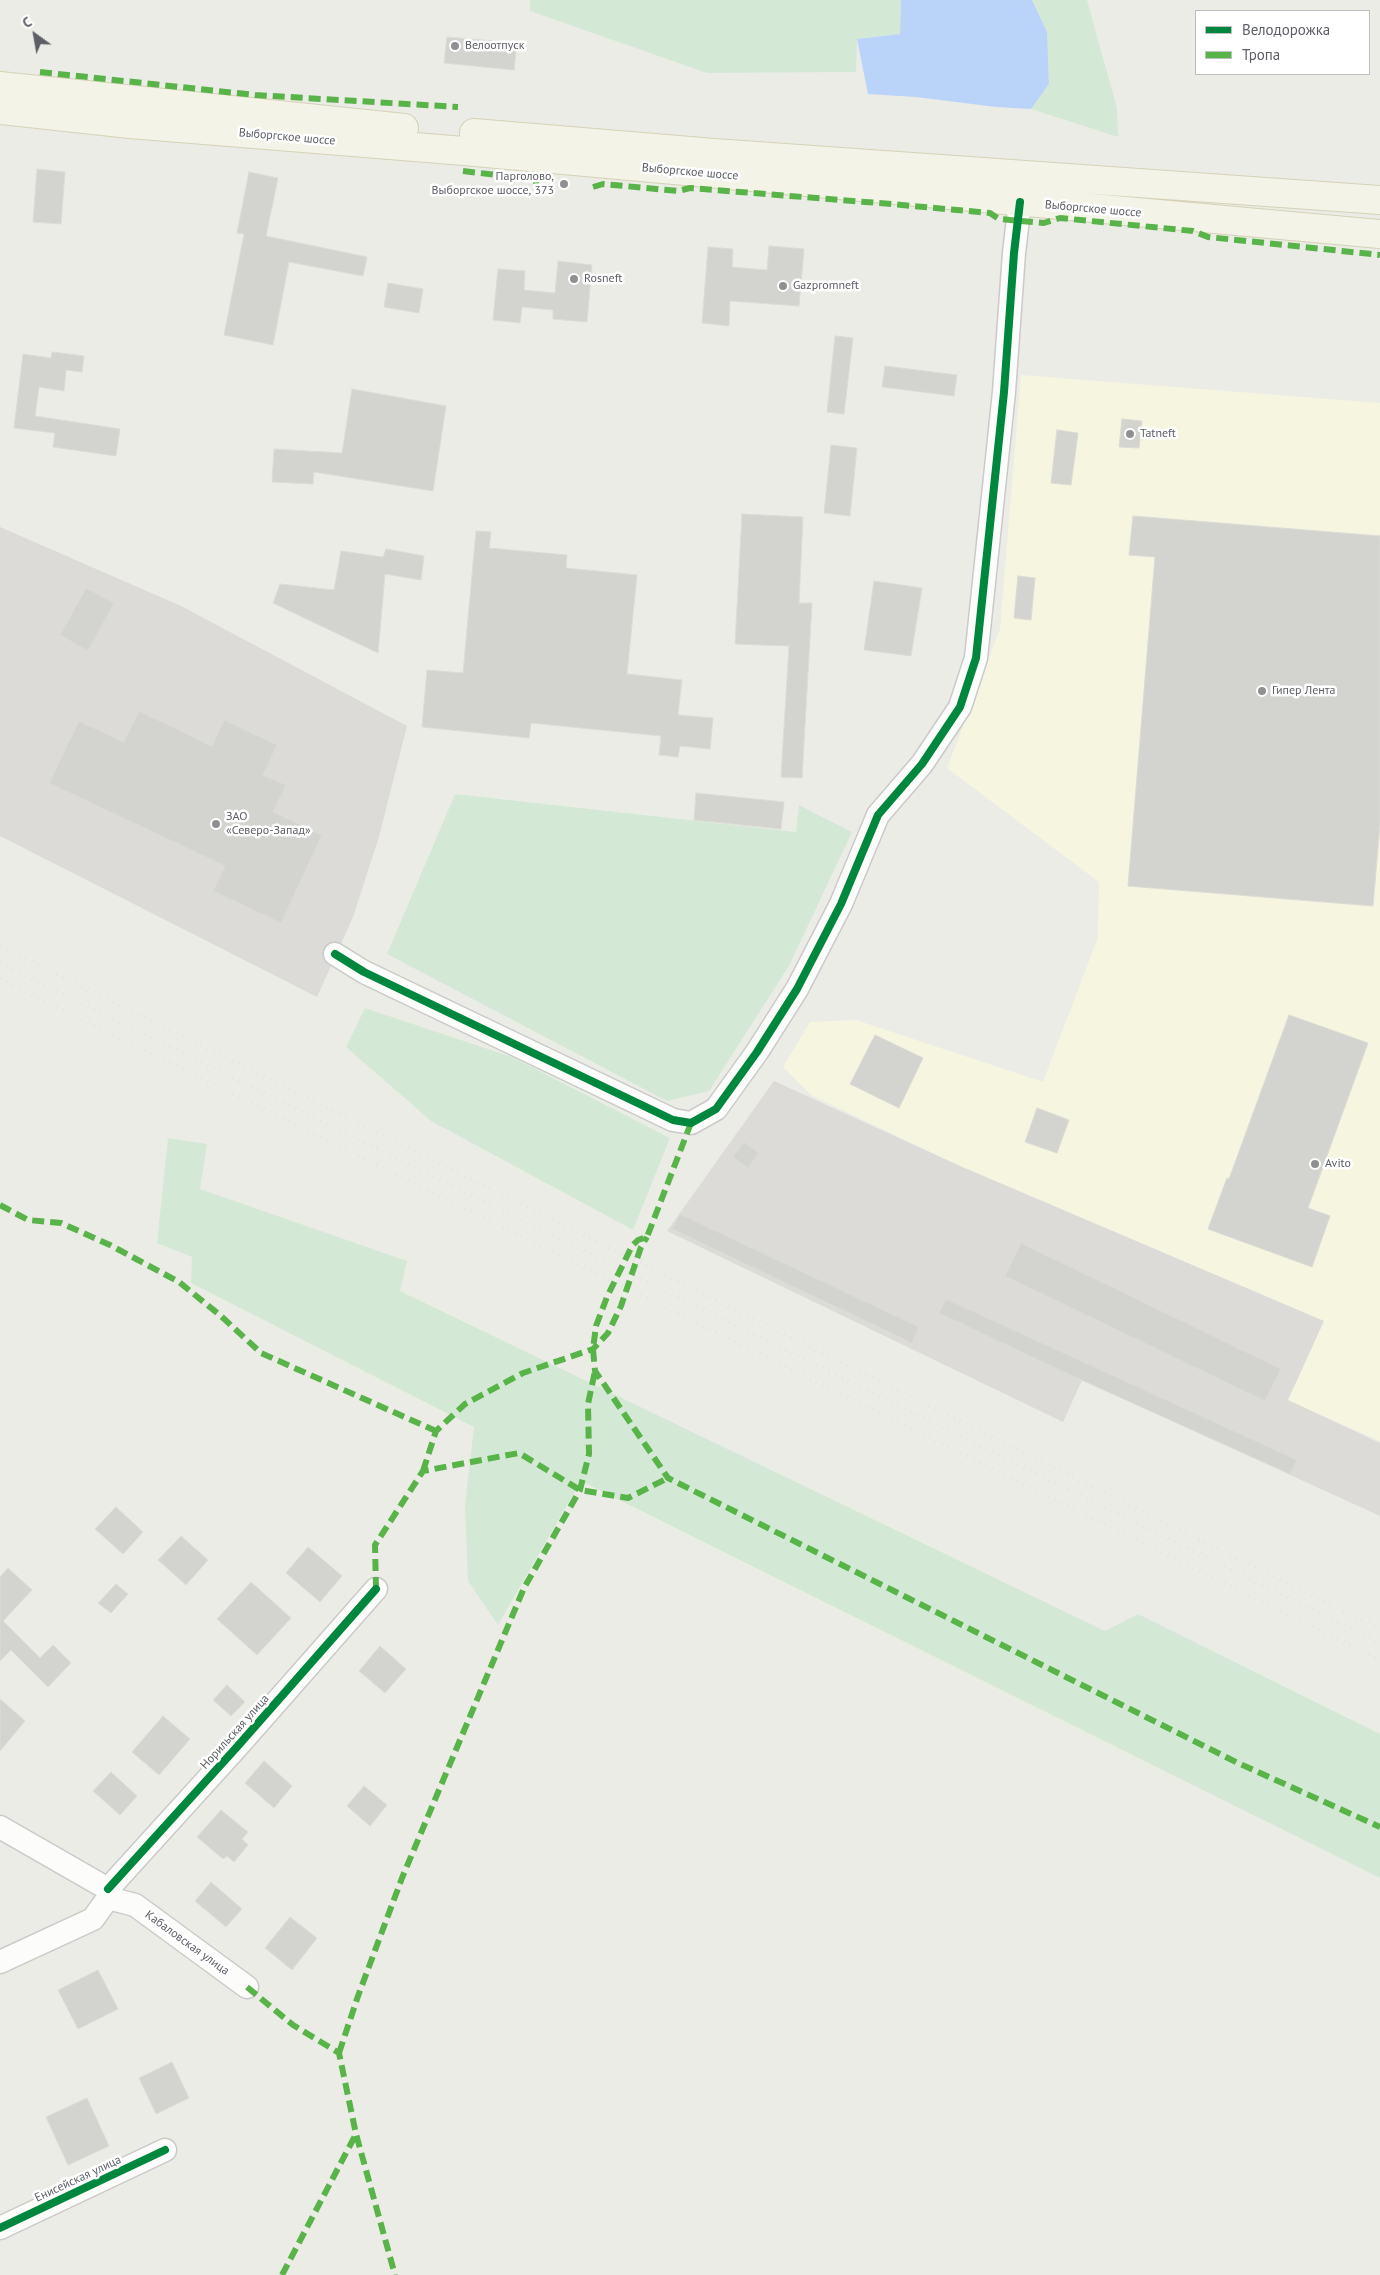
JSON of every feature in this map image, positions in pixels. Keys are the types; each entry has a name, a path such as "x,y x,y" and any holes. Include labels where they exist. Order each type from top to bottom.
{"main road":[{"name":"Выборгское шоссе","path":"0,86 417,129 714,153 1380,200"},
{"name":"Выборгское шоссе","path":"0,110 130,124 464,151 1380,234"}],"street":[{"path":"335,954 364,972 673,1120 691,1123 716,1109 757,1052 797,989 841,904 878,815 922,764 960,707 976,658 1004,392 1014,253 1020,202"},
{"name":"Норильская улица","path":"0,1962 93,1919 108,1893 376,1588"},
{"name":"Кабаловская улица","path":"0,1827 108,1893 135,1905 247,1987"},
{"name":"Енисейская улица","path":"0,2228 165,2150"}],"shaded area":[{"path":"530,0 901,0 900,34 857,39 856,72 707,73 530,11"},
{"path":"1032,0 1087,0 1117,108 1118,137 1031,109 1049,84 1047,32"},
{"path":"1021,375 1380,403 1380,1441 1287,1400 1323,1321 960,1166 811,1095 783,1067 810,1022 856,1020 1043,1082 1098,937 1099,882 947,768 1000,629"},
{"path":"0,527 181,606 407,726 379,837 353,917 317,997 0,836"},
{"path":"455,794 796,832 799,805 852,832 789,966 709,1091 667,1101 387,954"},
{"path":"365,1008 512,1057 670,1138 633,1230 431,1121 346,1047"},
{"path":"774,1081 960,1166 1324,1321 1288,1400 1380,1443 1380,1516 1082,1380 1063,1422 667,1231"},
{"path":"168,1138 207,1144 200,1189 407,1261 400,1291 1105,1631 1138,1614 1380,1734 1380,1878 581,1481 498,1625 468,1581 465,1505 474,1427 191,1283 192,1257 157,1243"}],"water":[{"path":"901,0 1032,0 1047,32 1049,84 1031,109 868,94 857,39 900,34"}],"building":[{"path":"447,37 517,43 514,70 444,63"},
{"path":"37,169 65,172 61,224 33,222"},
{"path":"249,172 278,178 266,236 367,257 363,276 289,262 273,345 224,335 244,234 237,233"},
{"path":"769,246 804,249 799,306 730,301 729,326 702,323 708,247 733,249 732,267 767,270"},
{"path":"558,261 592,265 587,322 553,319 553,310 522,307 520,323 493,320 498,269 525,271 524,290 555,293"},
{"path":"388,283 423,289 419,313 384,307"},
{"path":"835,336 853,338 844,414 827,412"},
{"path":"52,352 84,356 82,372 66,370 64,391 39,387 35,416 120,429 116,456 53,447 55,433 14,428 23,354 51,358"},
{"path":"885,366 957,375 954,396 882,387"},
{"path":"352,389 446,406 433,491 314,472 313,484 272,482 274,449 342,453"},
{"name":"Tatneft","path":"1122,419 1142,421 1139,448 1119,447"},
{"path":"1057,430 1078,433 1071,485 1051,483"},
{"path":"831,445 857,448 850,516 824,513"},
{"path":"742,514 803,517 799,603 812,603 802,778 781,777 789,646 735,644"},
{"name":"Гипер Лента","path":"1133,516 1380,536 1380,824 1373,906 1128,886 1155,557 1129,555"},
{"path":"476,531 491,532 489,548 567,555 566,568 637,575 627,674 682,680 678,715 713,718 710,749 680,746 678,757 659,755 661,736 531,723 529,738 422,727 427,670 463,673"},
{"path":"386,549 424,556 421,580 385,574 378,653 273,603 280,584 334,590 341,551 383,557"},
{"path":"1018,576 1035,578 1031,620 1014,618"},
{"path":"874,581 922,588 911,656 864,650"},
{"path":"86,588 114,603 88,651 60,635"},
{"name":"ЗАО «Северо-Запад»","path":"139,711 212,746 224,720 277,745 263,775 286,785 273,812 322,835 281,923 213,891 225,866 49,783 79,721 124,742"},
{"path":"696,793 784,802 781,829 694,820"},
{"path":"1289,1015 1368,1043 1308,1208 1330,1216 1312,1267 1208,1229 1227,1178 1229,1179"},
{"path":"875,1035 923,1058 899,1108 850,1084"},
{"path":"1037,1108 1069,1120 1057,1153 1025,1142"},
{"path":"744,1142 759,1153 748,1168 733,1157"},
{"path":"680,1214 919,1327 912,1343 672,1229"},
{"path":"1021,1243 1281,1369 1265,1401 1005,1276"},
{"path":"946,1299 1297,1460 1290,1474 1066,1373 939,1313"},
{"path":"116,1507 143,1532 123,1554 95,1529"},
{"path":"181,1536 208,1560 186,1585 158,1560"},
{"path":"308,1547 342,1576 320,1602 286,1573"},
{"path":"8,1568 32,1590 3,1621 40,1658 53,1645 71,1663 48,1687 11,1650 0,1661 0,1577"},
{"path":"251,1582 291,1618 257,1655 217,1619"},
{"path":"116,1584 128,1594 111,1613 98,1603"},
{"path":"380,1646 406,1669 385,1693 359,1671"},
{"path":"227,1685 245,1702 231,1716 213,1700"},
{"path":"0,1699 25,1721 0,1751"},
{"path":"163,1716 190,1739 159,1775 132,1752"},
{"path":"264,1761 292,1786 274,1808 245,1783"},
{"path":"111,1772 137,1796 120,1815 93,1791"},
{"path":"364,1786 387,1805 370,1826 347,1806"},
{"path":"221,1810 248,1832 242,1839 248,1845 234,1862 227,1856 223,1859 197,1837"},
{"path":"211,1882 242,1909 226,1927 195,1901"},
{"path":"290,1917 317,1938 292,1970 265,1948"},
{"path":"98,1970 118,2009 78,2029 58,1990"},
{"path":"172,2062 189,2098 156,2114 139,2078"},
{"path":"87,2098 109,2146 68,2165 46,2117"}],"railway":[{"path":"0,946 1380,1629"},
{"path":"0,963 1380,1643"},
{"path":"0,979 1380,1660"}],"marked path":[{"path":"40,72 255,95 458,107"},
{"path":"463,171 530,179 539,183"},
{"path":"593,187 603,184 678,191 690,188 891,204 990,213 999,219 1044,223 1060,218 1193,231 1208,237 1380,255"},
{"path":"691,1123 647,1237 638,1240 632,1246 607,1297 596,1326 593,1349 595,1371 668,1478 1238,1763 1380,1827"},
{"path":"0,1205 28,1220 61,1223 110,1245 179,1282 221,1316 261,1353 436,1431"},
{"path":"423,1471 436,1431 465,1404 523,1373 593,1349 608,1333 621,1306 641,1247 647,1237"},
{"path":"339,2053 402,1878 524,1588 580,1490 589,1454 588,1404 595,1371"},
{"path":"376,1589 375,1545 423,1471 519,1453 580,1490 628,1498 668,1478"},
{"path":"247,1987 293,2025 339,2053 356,2134 395,2275"},
{"path":"282,2275 356,2134"}],"cycle path":[{"path":"335,954 364,972 673,1120 691,1123 716,1109 757,1052 797,989 841,904 878,815 922,764 960,707 976,658 1004,392 1014,253 1020,202"},
{"path":"108,1889 236,1748 376,1589"},
{"path":"0,2228 165,2150"}],"place":[{"name":"Велоотпуск","path":"455,46"},
{"name":"Парголово, Выборгское шоссе, 373","path":"564,184"},
{"name":"Rosneft","path":"574,279"},
{"name":"Gazpromneft","path":"783,286"},
{"name":"Tatneft","path":"1130,434"},
{"name":"Гипер Лента","path":"1262,691"},
{"name":"ЗАО «Северо-Запад»","path":"216,824"},
{"name":"Avito","path":"1315,1164"}]}
